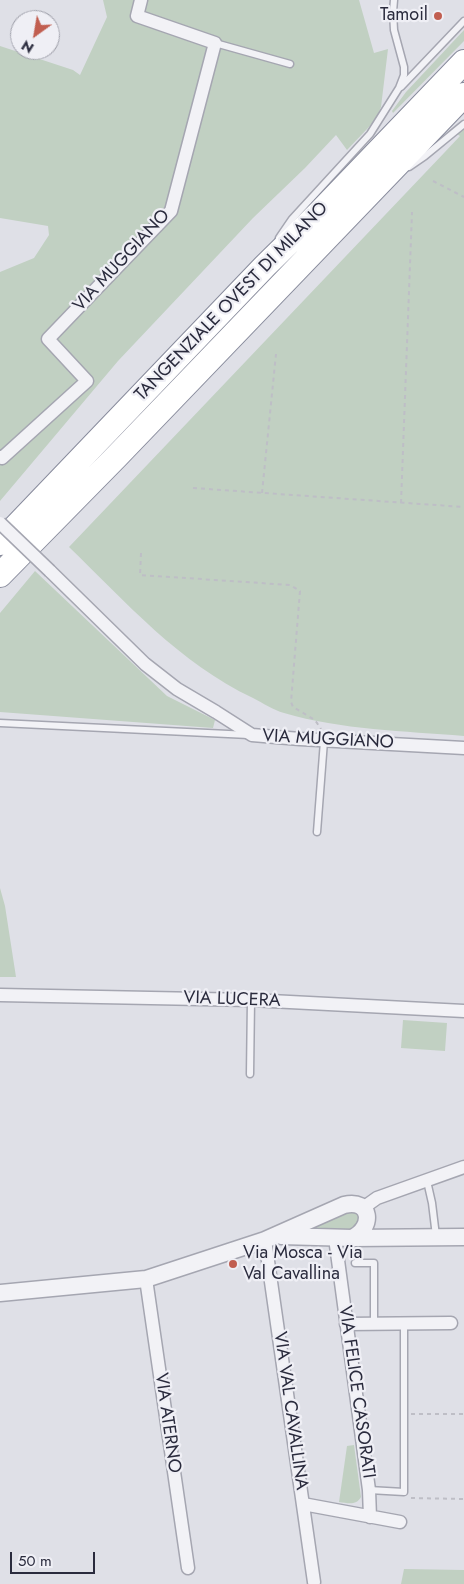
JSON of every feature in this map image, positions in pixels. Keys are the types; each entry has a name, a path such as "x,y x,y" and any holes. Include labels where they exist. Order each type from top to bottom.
{"highway":[{"name":"TANGENZIALE OVEST DI MILANO","path":"0,543 269,257 320,212 464,62"},
{"name":"TANGENZIALE OVEST DI MILANO","path":"0,575 389,177 464,95"}],"street":[{"path":"141,0 136,16 216,43"},
{"name":"VIA MUGGIANO","path":"0,457 2,458 87,381 48,339 171,211 216,43"},
{"name":"VIA MUGGIANO","path":"0,523 145,664 177,689 252,735 324,741 464,748"},
{"name":"VIA LUCERA","path":"0,995 251,1000 464,1011"},
{"path":"343,1238 363,1231 365,1214 377,1198 464,1167"},
{"path":"0,1292 146,1279 271,1238 352,1203 383,1230 414,1237"},
{"path":"271,1238 464,1237"},
{"name":"VIA VAL CAVALLINA","path":"271,1238 314,1582"},
{"name":"VIA FELICE CASORATI","path":"343,1238 346,1324 369,1490 370,1517"},
{"name":"VIA ATERNO","path":"146,1279 188,1568"},
{"path":"346,1324 451,1323"},
{"path":"303,1504 400,1522"}],"lane":[{"path":"394,0 394,30 404,66 404,74 399,88"},
{"path":"278,241 292,219 370,134 399,88 464,21"},
{"path":"216,43 290,64"},
{"path":"405,170 464,124"},
{"path":"0,723 252,735"},
{"path":"317,832 324,741"},
{"path":"250,1074 251,1000"},
{"path":"427,1181 436,1237"},
{"path":"355,1263 374,1263 374,1323"},
{"path":"369,1490 404,1492 404,1323"}],"path":[{"path":"433,181 464,197"},
{"path":"402,503 412,212"},
{"path":"262,493 276,354"},
{"path":"193,488 464,507"},
{"path":"141,553 140,575 290,585 300,591 291,702 297,710 316,720 324,735 324,741"},
{"path":"404,1414 464,1414"},
{"path":"411,1498 464,1499"}],"green space":[{"path":"103,0 359,0 374,53 388,49 381,107 377,117 347,150 336,135 253,218 118,361 0,501 0,272 34,258 49,235 48,226 0,218 0,46 10,49 10,60 43,60 73,70 80,75 107,17"},
{"path":"464,30 464,41 393,113 392,111 406,92"},
{"path":"464,129 464,736 351,726 306,719 284,713 226,684 201,668 133,610 69,547 444,153 460,136 457,134"},
{"path":"35,571 167,696 215,720 213,728 0,712 0,613"},
{"path":"0,888 5,906 16,977 0,977"},
{"path":"403,1020 447,1023 445,1051 401,1048"},
{"path":"349,1212 356,1212 360,1218 355,1230 309,1229"},
{"path":"354,1445 361,1497 354,1503 339,1502 347,1446"},
{"path":"404,1569 464,1570 464,1584 401,1584"}],"place":[{"name":"Tamoil","path":"438,16"},
{"name":"Via Mosca - Via Val Cavallina","path":"233,1264"}]}
